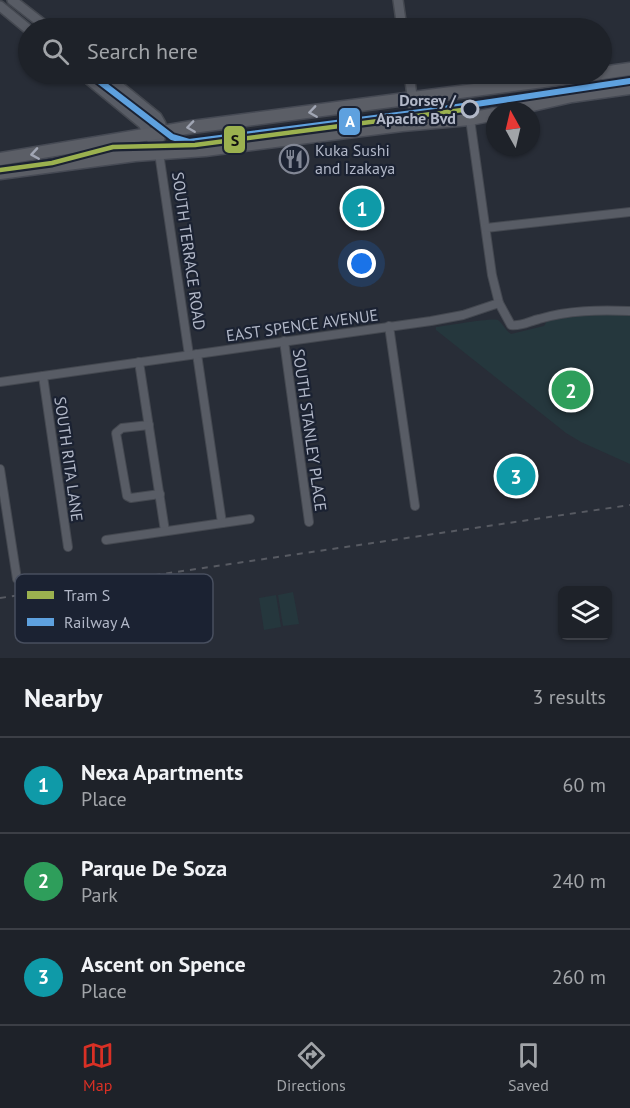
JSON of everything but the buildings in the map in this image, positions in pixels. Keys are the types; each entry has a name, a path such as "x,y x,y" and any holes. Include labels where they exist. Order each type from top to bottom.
{"main road":[{"path":"612,72 630,69"},
{"path":"486,116 4,173 5,158 110,142 155,132 517,84"},
{"path":"540,103 630,88"}],"street":[{"path":"12,0 35,18"},
{"path":"398,0 401,18"},
{"path":"0,6 18,21"},
{"name":"SOUTH TERRACE ROAD","path":"94,84 155,132 222,523"},
{"name":"SOUTH TERRACE ROAD","path":"116,84 157,117 161,124 155,132"},
{"path":"410,84 416,123"},
{"path":"470,119 492,275 499,303 513,326 560,314 591,310 630,311"},
{"path":"486,228 630,212"},
{"name":"EAST SPENCE AVENUE","path":"0,382 447,318 499,303"},
{"path":"389,326 415,506"},
{"name":"SOUTH STANLEY PLACE","path":"284,341 309,522"},
{"path":"139,362 165,531"},
{"name":"SOUTH RITA LANE","path":"44,376 68,547"},
{"path":"149,424 122,428 116,433 127,496 131,498 160,494"},
{"path":"0,468 15,574"},
{"path":"106,540 250,519"}],"shaded area":[{"path":"594,314 630,315 630,464 566,433 436,330 436,327 495,319 511,334 544,326 547,321"},
{"path":"293,592 299,624 283,626 278,595"},
{"path":"276,595 281,627 264,630 259,598"}],"tram line":[{"path":"470,109 486,107"},
{"name":"S","path":"0,170 52,163 113,147 195,145 470,109"}],"railway":[{"path":"163,574 630,505"},
{"path":"0,598 15,596"}],"rail line":[{"name":"A","path":"612,84 630,81"},
{"name":"A","path":"103,84 172,137 189,142 436,110 610,84"}],"place":[{"name":"Dorsey / Apache Bvd","path":"470,109"},
{"name":"Kuka Sushi and Izakaya","path":"294,159"},
{"name":"Nexa Apartments","path":"362,208"},
{"name":"Parque De Soza","path":"571,390"},
{"name":"Ascent on Spence","path":"516,476"}]}
